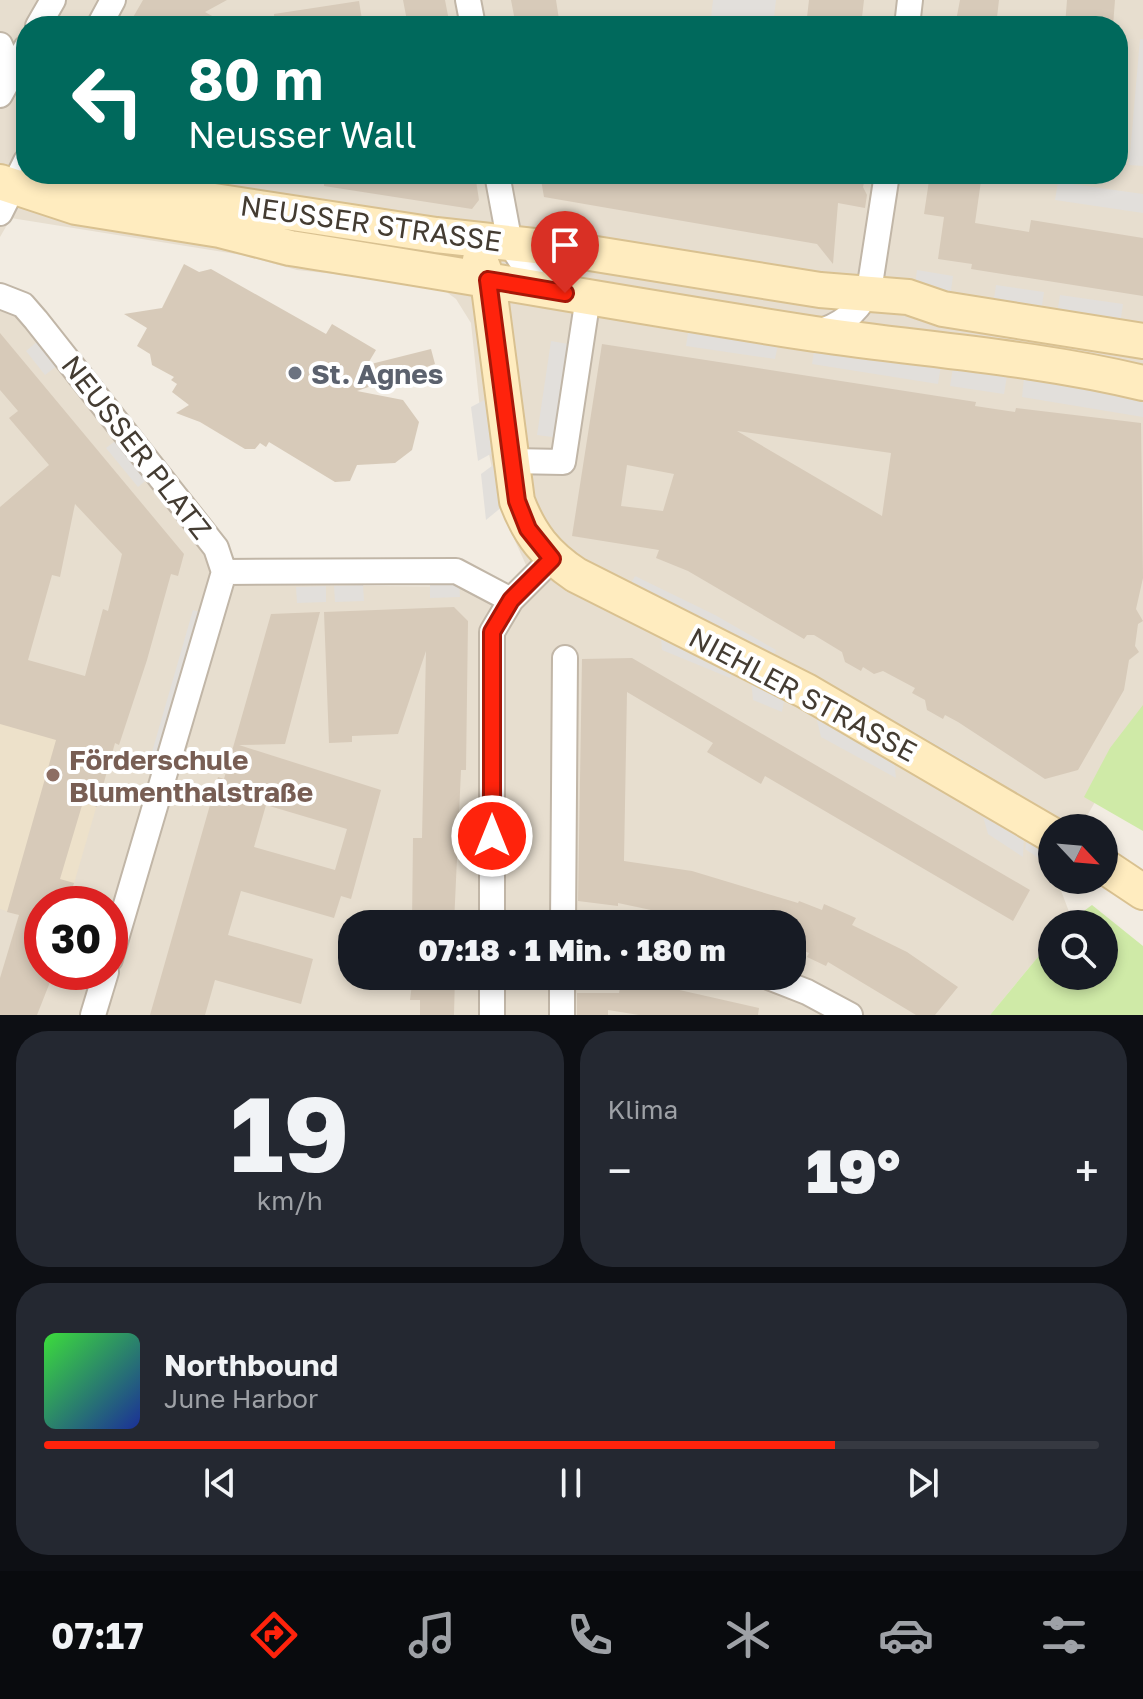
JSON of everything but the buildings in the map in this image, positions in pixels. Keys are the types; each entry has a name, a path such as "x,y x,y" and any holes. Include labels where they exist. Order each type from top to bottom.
{"main road":[{"name":"NEUSSER STRASSE","path":"103,184 820,290 869,291 908,297 943,309 1143,341"},
{"name":"NEUSSER STRASSE","path":"10,185 76,207 220,230 290,248 933,351 1077,367 1143,383"},
{"path":"467,239 488,280 517,501 528,529 552,559"},
{"path":"933,351 925,343 924,326 936,311 943,309"},
{"name":"NIEHLER STRASSE","path":"552,559 576,575 806,691 1038,827"},
{"path":"1118,875 1143,892"}],"street":[{"path":"0,45 12,73"},
{"path":"0,95 16,66"},
{"path":"499,184 510,244 540,289"},
{"path":"814,333 836,328 859,308 869,291 885,184"},
{"name":"NEUSSER PLATZ","path":"0,296 23,305 36,320 216,548 224,572 456,571 511,600"},
{"path":"511,461 563,462 588,297"},
{"path":"492,910 492,632 511,600 552,559"},
{"path":"128,898 224,572"},
{"path":"563,910 565,658"},
{"path":"93,1015 101,990"},
{"path":"492,990 492,1015"},
{"path":"562,990 562,1015"},
{"path":"802,990 850,1015"}],"shaded area":[{"path":"0,0 1143,0 1143,719 1088,814 1038,814 1038,894 1062,894 1068,910 1038,910 1038,957 990,1015 0,1015 0,283 30,295 249,585 504,587 526,565 500,508 480,409 471,323 456,299 437,285 297,270 242,255 11,218 0,237"},
{"path":"713,0 776,0 774,16 711,16"},
{"path":"1140,39 1143,39 1143,166 1129,165"},
{"path":"1058,184 1143,194 1143,213 1055,200"},
{"path":"917,270 953,276 950,298 914,292"},
{"path":"996,285 1044,292 1041,312 993,305"},
{"path":"1060,295 1123,304 1120,324 1057,314"},
{"path":"689,326 779,340 775,359 686,346"},
{"path":"38,341 58,365 45,375 26,351"},
{"path":"551,341 574,345 560,438 537,435"},
{"path":"815,345 941,365 938,384 812,364"},
{"path":"953,367 1007,376 1004,394 950,386"},
{"path":"1024,378 1143,397 1143,417 1022,397"},
{"path":"490,397 496,451 478,461 471,407"},
{"path":"119,438 151,476 138,487 106,448"},
{"path":"496,463 503,506 486,520 481,474"},
{"path":"635,576 715,615 776,650 773,657 631,583"},
{"path":"459,581 460,597 430,598 430,582"},
{"path":"363,585 364,601 335,602 334,586"},
{"path":"326,586 326,602 297,603 296,587"},
{"path":"193,610 200,612 159,754 152,752"},
{"path":"661,638 733,671 730,678 662,650"},
{"name":"Förderschule Blumenthalstraße","path":"0,670 115,743 73,886 24,886 24,916 0,909"},
{"path":"751,679 785,696 782,712 753,700"},
{"path":"840,689 986,773 983,779 836,695"},
{"path":"815,712 894,758 896,778 821,737"},
{"path":"981,809 1024,837 1023,857 988,834"},
{"path":"1027,839 1038,846 1038,858 1025,849"}],"green space":[{"path":"1143,705 1143,831 1084,797 1110,748"},
{"path":"1118,926 1143,946 1143,1015 990,1015 1038,957 1038,990 1118,990"}],"place":[{"name":"St. Agnes","path":"295,373"},
{"name":"Förderschule Blumenthalstraße","path":"53,775"}],"route":[{"path":"492,836 492,632 511,600 552,559 528,529 517,501 488,280 565,293"}]}
